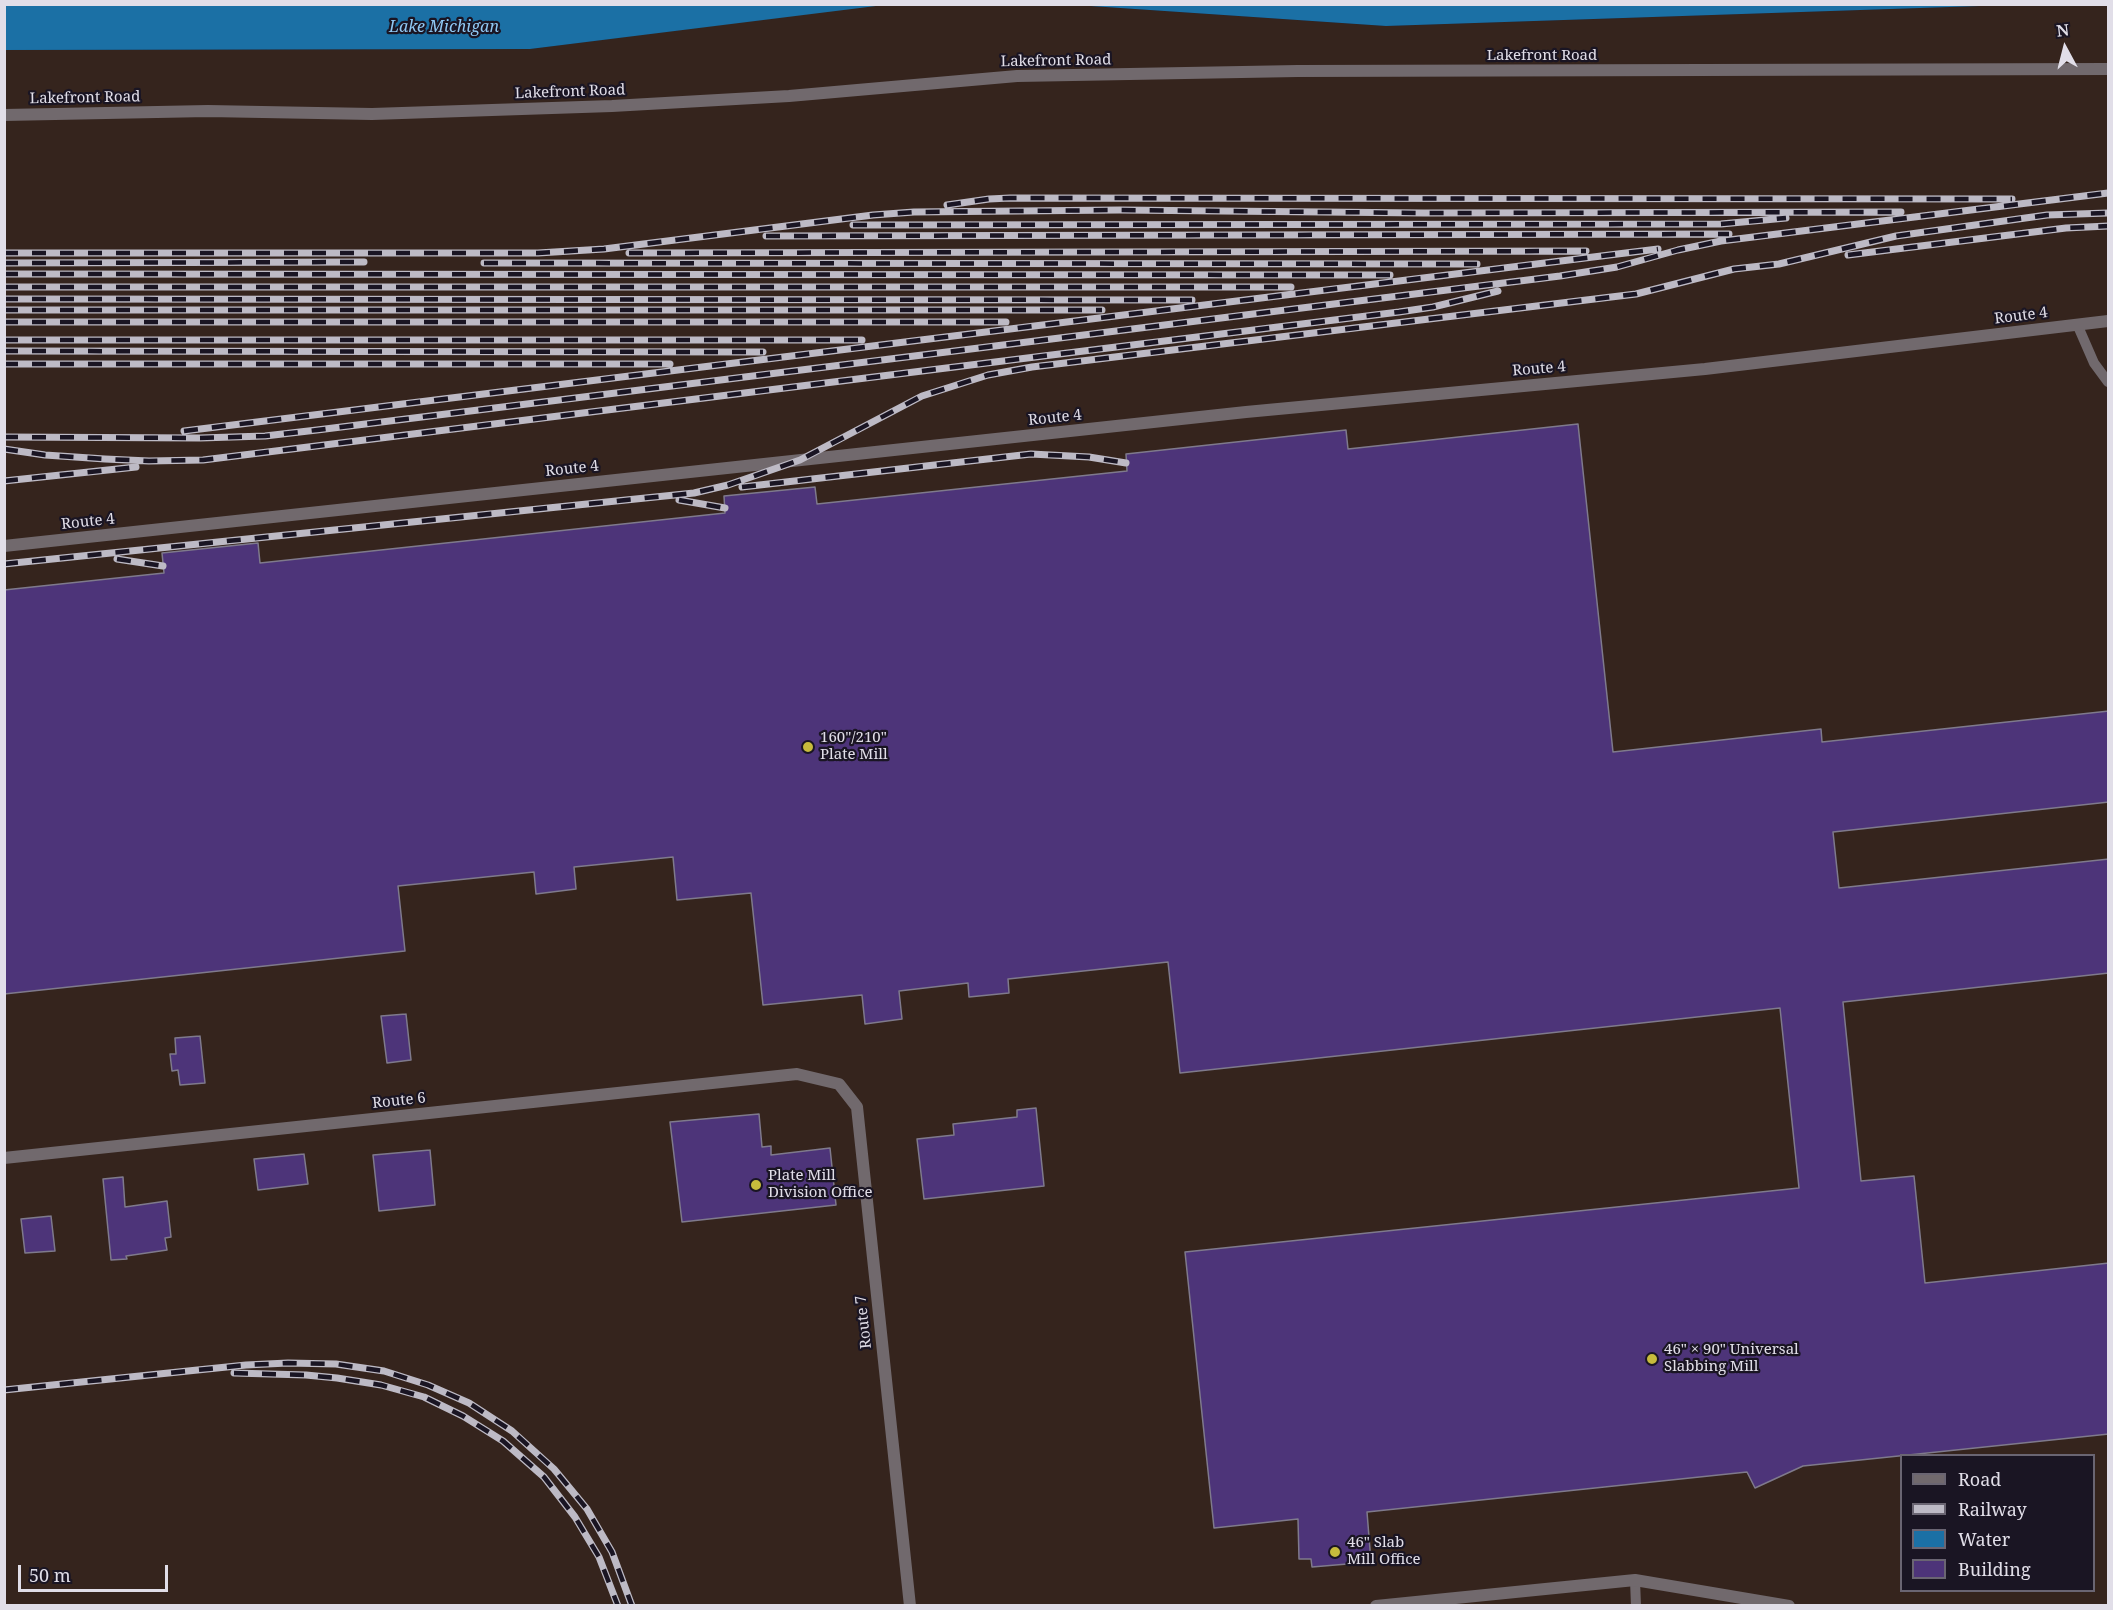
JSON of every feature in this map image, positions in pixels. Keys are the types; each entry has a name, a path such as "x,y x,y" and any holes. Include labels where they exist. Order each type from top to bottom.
{"street":[{"name":"Lakefront Road","path":"4,116 197,111 372,114 612,106 789,96 1017,76 1298,71 2109,69"},
{"name":"Route 4","path":"4,546 1234,413 1705,369 2109,321"},
{"name":"Route 6","path":"4,1158 797,1074"},
{"name":"Route 7","path":"797,1074 839,1084 857,1107 910,1605"},
{"path":"1376,1605 1635,1580 1788,1605"}],"lane":[{"path":"2077,324 2094,363 2109,382"},
{"path":"1635,1580 1636,1605"}],"shaded area":[{"path":"884,4 1076,5 1386,26 2009,5 2108,5 2108,1605 5,1605 4,50 530,49"}],"water":[{"name":"Lake Michigan","path":"4,5 884,5 530,49 5,50"},
{"path":"1076,5 2009,5 1386,26"}],"building":[{"name":"160\"/210\" Plate Mill","path":"1578,424 1613,752 1821,729 1822,742 2109,711 2109,802 1833,832 1839,888 2109,859 2109,973 1843,1002 1861,1181 1914,1176 1925,1283 2109,1263 2109,1434 1900,1454 1900,1456 1803,1466 1755,1488 1747,1472 1367,1512 1371,1562 1312,1567 1311,1559 1299,1559 1298,1519 1214,1528 1185,1252 1799,1188 1780,1008 1180,1073 1168,962 1008,979 1009,993 969,997 968,983 899,991 902,1019 865,1024 862,995 763,1005 751,893 677,900 673,857 574,867 576,889 536,894 534,872 398,886 405,951 4,994 4,590 164,573 162,553 258,543 260,563 725,513 724,496 815,487 817,504 1127,471 1126,454 1346,430 1348,449"},
{"path":"406,1014 411,1060 387,1063 381,1016"},
{"path":"200,1036 205,1083 180,1085 178,1070 172,1071 170,1054 176,1054 175,1038"},
{"path":"1036,1108 1044,1186 924,1199 917,1139 954,1135 953,1124 1017,1117 1017,1110"},
{"name":"Plate Mill Division Office","path":"759,1114 762,1147 771,1146 771,1155 830,1148 836,1205 682,1222 670,1122"},
{"path":"430,1150 435,1205 379,1211 373,1155"},
{"path":"304,1154 308,1184 258,1190 254,1159"},
{"path":"123,1177 125,1207 167,1201 171,1237 165,1238 167,1250 126,1256 127,1259 111,1260 103,1179"},
{"path":"51,1216 55,1251 25,1253 21,1219"}],"railway":[{"path":"4,437 200,438 265,436 317,430 1560,276 1617,267 1721,241 2108,193"},
{"path":"947,205 1010,198 2012,199"},
{"path":"4,253 538,253 604,249 873,215 914,212 1120,210 1424,213 1901,212"},
{"path":"4,564 694,493 728,485 800,460 922,396 988,375 1032,367 1636,294 1734,269 1779,264 1896,236 2047,215 2108,213"},
{"path":"853,225 1721,224 1786,218"},
{"path":"1848,255 2066,228 2108,226"},
{"path":"766,236 1729,234"},
{"path":"184,431 1658,249"},
{"path":"629,253 1586,251"},
{"path":"4,263 364,262"},
{"path":"484,263 1477,264"},
{"path":"4,274 1390,275"},
{"path":"4,287 1291,287"},
{"path":"4,449 45,455 105,459 203,460 1399,312 1433,307 1498,291"},
{"path":"4,299 1192,300"},
{"path":"4,310 1102,310"},
{"path":"4,322 1006,322"},
{"path":"4,340 862,340"},
{"path":"4,351 763,352"},
{"path":"4,364 670,364"},
{"path":"742,487 1031,454 1089,457 1126,463"},
{"path":"4,481 136,467"},
{"path":"679,500 725,508"},
{"path":"117,559 163,566"},
{"path":"4,1390 246,1365 288,1363 336,1364 384,1371 428,1385 469,1403 512,1431 554,1469 587,1509 612,1552 632,1606"},
{"path":"234,1373 306,1375 381,1385 424,1397 463,1416 503,1441 544,1477 575,1517 599,1557 618,1606"}],"place":[{"name":"160\"/210\" Plate Mill","path":"808,747"},
{"name":"Plate Mill Division Office","path":"756,1185"},
{"name":"46\" × 90\" Universal Slabbing Mill","path":"1652,1359"},
{"name":"46\" Slab Mill Office","path":"1335,1552"}]}
